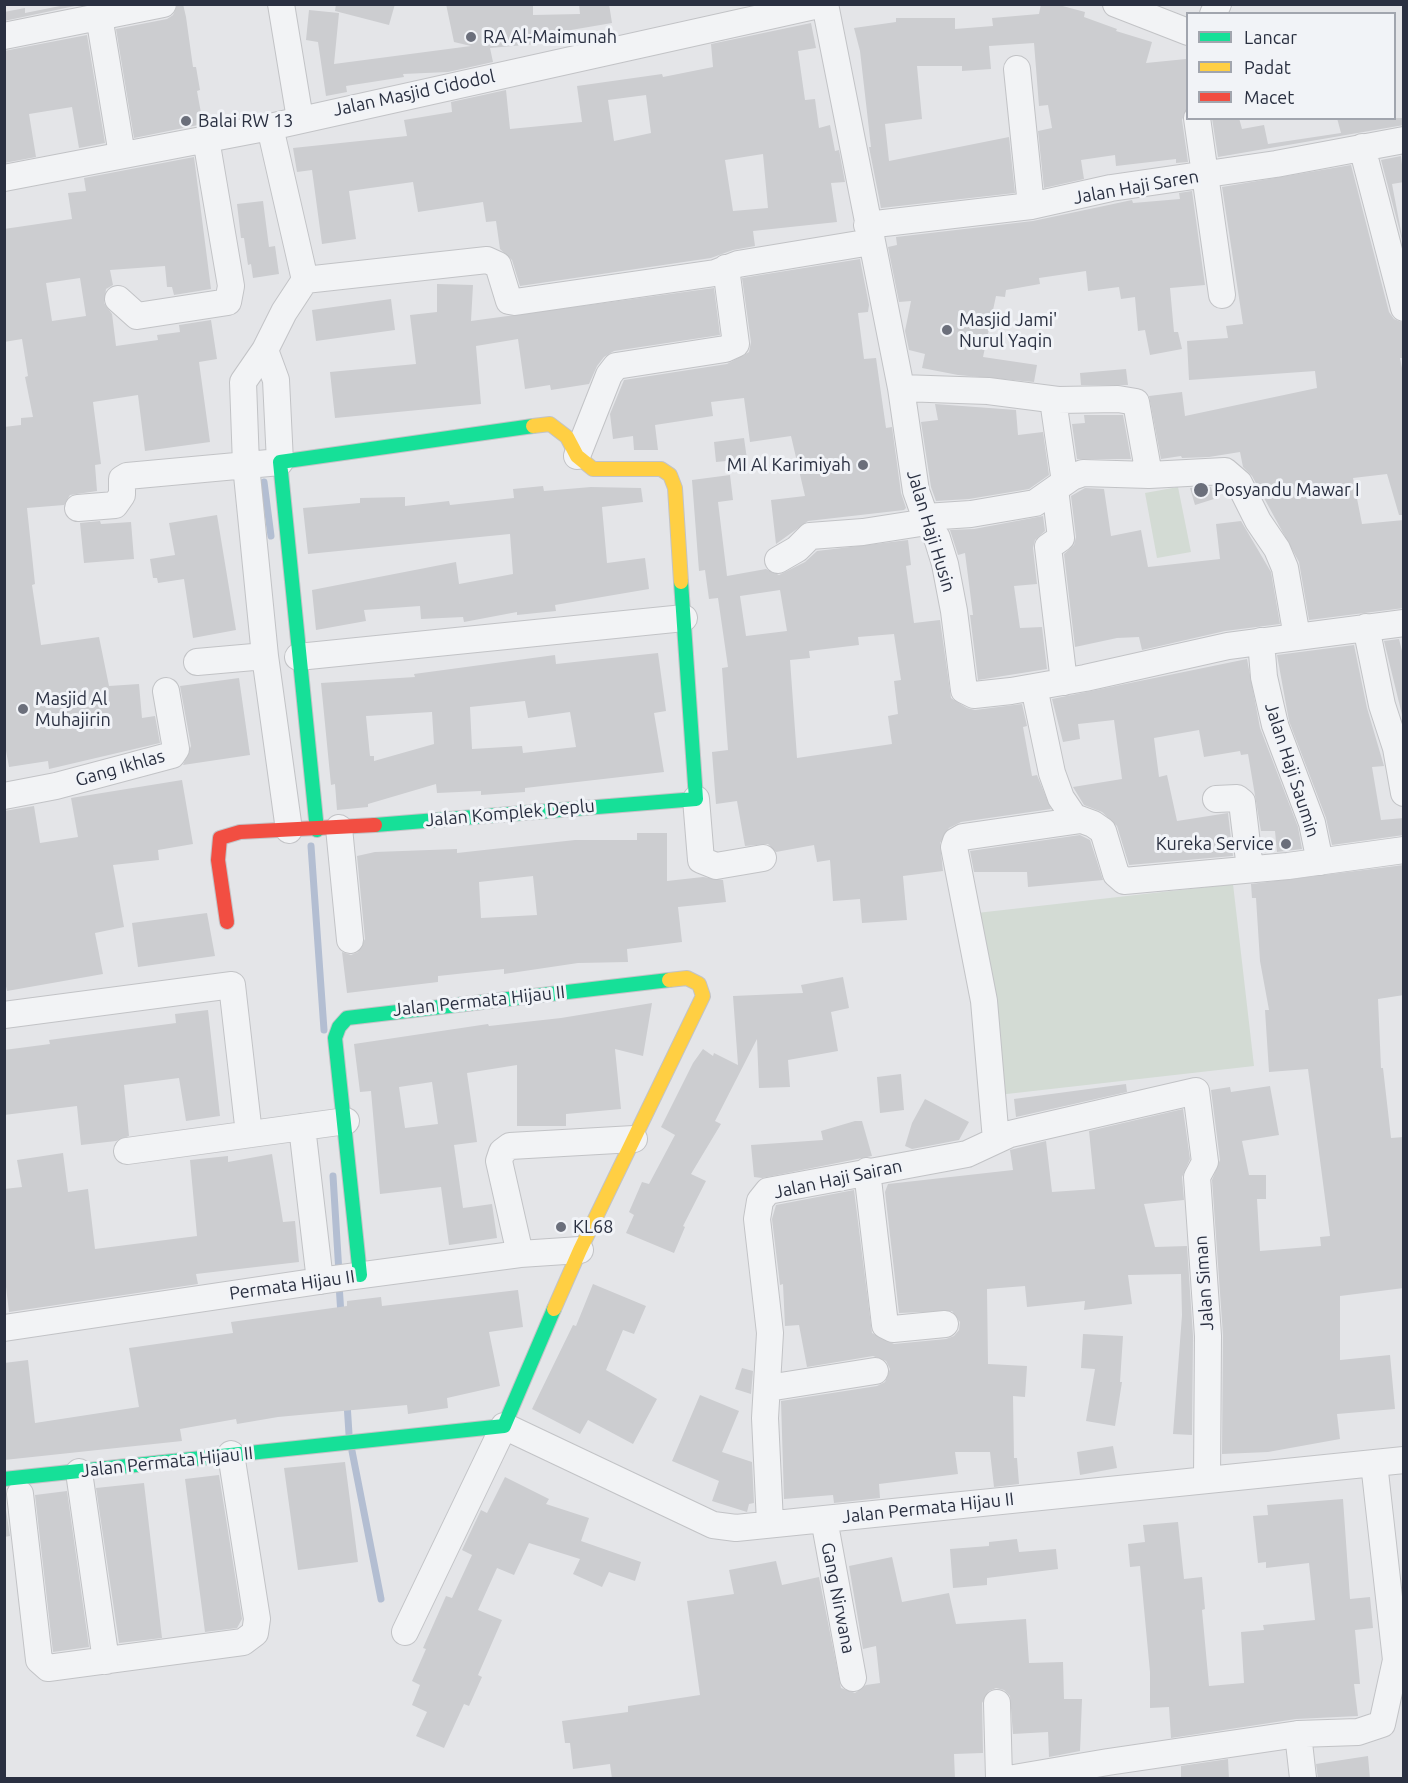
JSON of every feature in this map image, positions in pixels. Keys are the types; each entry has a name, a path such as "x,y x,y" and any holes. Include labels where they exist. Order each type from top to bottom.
{"street":[{"path":"4,36 163,4"},
{"path":"282,4 300,119"},
{"name":"Jalan Masjid Cidodol","path":"4,178 270,126 824,4"},
{"name":"Jalan Haji Husin","path":"824,4 901,388 912,471 926,520 937,538 948,576 964,690 974,695 1034,687 1228,646 1404,623"},
{"path":"1116,4 1186,31"},
{"path":"99,16 122,155"},
{"path":"1017,69 1031,207"},
{"path":"1197,120 1222,295"},
{"path":"270,126 305,280 284,312 265,350 243,382 263,463 328,829 351,940"},
{"path":"118,299 137,316 228,302 231,286 206,139"},
{"name":"Jalan Haji Saren","path":"305,280 488,260 498,265 507,296 512,302 715,273 726,268 869,234 1031,207 1111,188 1404,140"},
{"path":"1362,147 1404,308"},
{"path":"578,456 609,375 616,366 725,349 736,344 726,268"},
{"path":"265,350 276,380 263,463 265,656 289,830"},
{"path":"901,388 988,391 1053,400 1118,399 1136,402 1149,475"},
{"path":"1053,400 1060,485 1061,538 1048,546 1064,682"},
{"path":"78,508 115,505 122,495 122,478 127,476 263,463 550,424 567,437 578,456 593,469 661,469 670,475 675,488 701,860 716,866 763,858"},
{"path":"778,560 797,549 810,536 862,532 1025,506 1041,501 1060,485 1083,473 1149,475 1225,471 1233,475 1277,549 1285,568 1297,637"},
{"path":"298,657 684,618"},
{"path":"1366,627 1382,705 1396,748 1404,793"},
{"name":"Jalan Haji Saumin","path":"1261,641 1264,677 1275,725 1312,823 1320,862"},
{"path":"197,662 265,656"},
{"path":"1034,687 1052,773 1061,798 1074,818 1103,831 1116,874 1124,881 1320,862 1404,850"},
{"name":"Gang Ikhlas","path":"4,796 56,786 172,755 176,749 166,691"},
{"path":"1216,800 1237,798 1242,802 1247,869"},
{"name":"Jalan Komplek Deplu","path":"227,922 218,860 220,838 240,832 328,829 696,799"},
{"path":"996,1140 984,1001 954,848 956,841 963,837 1081,820"},
{"name":"Jalan Permata Hijau II","path":"360,1275 346,1121 335,1038 339,1027 347,1018 687,978 699,984 703,996 580,1250 504,1426 405,1632"},
{"path":"4,1015 232,985 249,1134"},
{"name":"Jalan Haji Sairan","path":"770,1523 765,1449 770,1333 758,1237 760,1201 768,1191 867,1171 967,1155 996,1140 1064,1120 1196,1091"},
{"name":"Jalan Siman","path":"1196,1091 1205,1162 1197,1177 1208,1335 1207,1479"},
{"path":"127,1150 346,1121"},
{"path":"302,1127 320,1281"},
{"path":"520,1254 500,1161 502,1152 510,1146 634,1139"},
{"path":"867,1171 885,1325 893,1329 945,1324"},
{"name":"Permata Hijau II","path":"4,1328 360,1275 520,1254 580,1250"},
{"path":"768,1388 875,1371"},
{"name":"Jalan Permata Hijau II","path":"12,1486 79,1472 504,1426 713,1525 736,1528 1404,1460"},
{"path":"12,1486 39,1660 48,1668 243,1642 255,1633 257,1619 231,1454"},
{"path":"1014,1779 1108,1761 1298,1734 1358,1732 1382,1724 1400,1660 1374,1463"},
{"path":"79,1472 106,1661"},
{"name":"Gang Nirwana","path":"824,1519 853,1677"},
{"path":"997,1703 999,1779"},
{"path":"1298,1734 1303,1779"}],"shaded area":[{"path":"1178,487 1191,552 1157,558 1145,493"},
{"path":"1233,884 1254,1066 989,1096 968,914"}],"building":[{"path":"70,4 84,4 4,21 4,12 25,8 25,13"},
{"path":"178,4 183,4 186,17 193,67 196,67 200,90 197,91 203,124 134,138 116,29 167,19 173,15"},
{"path":"336,4 395,4 389,25 335,11"},
{"path":"446,4 533,4 533,15 580,14 579,4 609,4 612,23 571,30 571,38 535,39 536,44 490,48 493,62 448,72 403,74 404,77 346,86 347,92 326,96 318,42 306,40 309,10 339,13 334,64 471,46 454,42"},
{"path":"1041,4 1055,4 1085,12 1084,17 1117,29 1116,31 1152,42 1146,63 1186,59 1186,111 1182,120 1188,162 1176,163 1176,159 1116,166 1115,155 1081,160 1084,179 1044,188 1038,131 1052,128 1048,105 1039,106 1034,43 989,46 991,69 962,71 962,66 917,66 922,119 885,124 889,161 1009,137 1015,193 881,208 869,147 871,147 860,51 854,28 896,22 896,18 955,18 955,29 993,26 992,18 1039,14"},
{"path":"811,23 816,48 798,51 805,100 815,99 819,128 830,125 835,151 839,150 845,182 831,183 837,222 753,231 755,246 733,250 711,258 520,286 512,260 500,249 496,221 486,222 483,202 418,212 413,182 349,191 356,239 322,244 312,170 297,172 293,148 407,136 404,120 452,112 451,102 506,90 510,129 582,122 577,86 662,74 663,77 713,67 711,44","holes":["646,95 651,133 614,141 608,100","763,154 768,208 733,211 725,160"]},
{"path":"87,35 105,143 79,148 72,107 29,114 36,157 4,163 4,51"},
{"path":"1404,118 1404,125 1218,157 1212,120 1240,120 1242,129 1264,125 1268,144 1341,133 1338,120"},
{"path":"1401,156 1404,182 1392,184 1404,247 1381,160"},
{"path":"194,157 211,289 174,295 172,287 167,287 165,266 110,270 113,285 106,289 104,303 112,314 116,346 158,340 157,335 180,332 179,325 211,320 217,359 199,362 210,442 145,451 138,395 93,402 101,464 95,465 97,491 70,495 64,505 27,508 35,584 32,585 41,645 99,637 109,686 139,684 142,718 155,716 160,743 49,769 48,761 9,767 4,740 4,427 21,425 21,418 33,417 25,377 28,376 22,339 4,342 4,229 72,219 68,193 86,191 84,178","holes":["80,278 86,316 52,321 46,283"]},
{"path":"1351,165 1389,312 1394,319 1404,323 1404,358 1400,358 1404,378 1404,515 1399,515 1387,474 1353,478 1362,524 1404,520 1404,608 1309,620 1299,562 1252,476 1243,467 1240,452 1209,457 1182,458 1181,456 1161,459 1149,396 1182,392 1185,416 1317,388 1315,371 1189,380 1187,341 1228,338 1226,326 1243,324 1222,187"},
{"path":"1192,191 1205,285 1170,288 1174,332 1178,332 1182,349 1150,355 1145,330 1138,331 1135,297 1121,299 1119,287 1088,291 1086,271 1039,278 1040,284 1006,290 1005,297 996,296 983,357 1037,365 1034,382 958,375 922,368 925,354 909,350 905,331 911,301 899,302 888,247 897,245 896,237 1033,221 1132,200 1133,203 1180,199 1179,193"},
{"path":"263,201 269,247 275,246 279,274 253,278 251,264 248,265 244,238 241,238 237,204"},
{"path":"860,259 869,305 868,312 858,313 864,359 876,358 886,428 892,427 901,493 906,508 904,510 808,521 776,544 771,500 805,496 791,436 750,442 744,398 711,402 713,416 655,425 658,450 634,450 633,436 613,439 610,414 624,380 727,364 749,352 751,342 742,278"},
{"path":"437,284 473,285 471,321 714,288 720,335 614,351 604,357 597,366 589,384 551,390 550,385 525,389 518,339 476,346 481,404 335,418 330,372 416,364 410,315 437,312"},
{"path":"391,299 395,330 316,341 312,310"},
{"path":"1126,369 1128,385 1081,385 1080,373"},
{"path":"935,404 1016,410 1018,435 1043,432 1049,475 1029,489 969,499 936,501 931,487 921,422 938,420"},
{"path":"1084,415 1123,415 1131,459 1077,459 1072,424 1085,423"},
{"path":"744,438 747,459 716,462 714,442"},
{"path":"730,475 733,500 718,502 727,576 766,569 779,575 805,562 817,551 908,540 911,565 906,566 914,623 940,620 951,698 975,710 1022,704 1027,726 1023,727 1032,776 1037,775 1051,809 961,822 949,828 940,843 943,871 903,876 907,920 862,923 860,899 833,901 830,860 817,862 814,845 776,852 768,844 745,846 737,801 716,804 712,752 728,750 722,668 728,667 718,598 709,599 705,570 699,571 692,480","holes":["780,590 787,631 746,636 740,596","894,634 901,680 894,681 898,714 888,716 892,744 797,758 790,660 810,658 809,651 859,645 858,637"]},
{"path":"543,486 544,491 591,487 641,488 643,502 602,507 607,563 645,558 649,589 555,605 556,611 517,615 517,612 464,622 463,617 421,619 420,606 364,610 366,621 316,630 312,590 456,562 459,584 513,574 510,534 308,554 303,508 360,503 360,498 405,497 405,506 449,501 450,505 514,498 513,489"},
{"name":"Posyandu Mawar I","path":"1211,487 1214,499 1195,505 1190,488"},
{"path":"1085,488 1104,489 1111,536 1141,530 1148,567 1220,559 1216,524 1241,521 1271,572 1280,624 1225,631 1142,650 1139,637 1117,638 1075,647 1064,554 1074,545 1076,537 1071,496"},
{"path":"217,515 236,630 193,638 184,579 158,583 157,578 153,578 150,559 175,555 169,523"},
{"path":"1043,516 1045,531 1035,540 1033,548 1037,584 1014,586 1020,628 1042,627 1047,669 978,680 965,553 958,555 950,530 974,529"},
{"path":"100,521 101,524 131,522 134,559 84,563 80,523"},
{"path":"1399,639 1404,659 1404,723 1384,641"},
{"path":"1354,645 1367,708 1384,766 1372,767 1381,820 1404,818 1404,835 1332,845 1326,818 1289,721 1277,655"},
{"path":"658,653 666,711 654,713 664,772 525,788 525,792 481,795 481,791 437,793 436,784 368,804 368,807 337,810 335,784 331,785 321,683 415,677 414,674 555,655 556,664","holes":["525,701 528,718 570,712 576,747 523,753 522,746 472,749 470,707","432,712 434,744 374,761 374,756 370,756 366,716"]},
{"path":"1247,659 1260,728 1298,827 1302,849 1277,852 1275,831 1261,831 1248,754 1241,755 1240,751 1204,757 1199,730 1154,738 1159,777 1167,775 1177,821 1228,813 1233,856 1129,865 1117,826 1102,812 1084,805 1073,787 1122,779 1114,720 1078,724 1080,739 1063,742 1052,699"},
{"path":"239,678 250,755 183,765 191,746 180,686"},
{"path":"182,780 193,844 158,850 159,860 113,865 124,927 95,933 103,974 7,991 4,977 4,811 34,806 40,843 78,837 71,798"},
{"path":"637,833 667,833 667,881 703,877 723,880 726,902 678,907 682,942 627,949 628,962 578,963 504,974 504,969 438,976 438,982 347,993 342,952 351,955 358,952 365,939 357,856 375,852 457,849 457,853 575,840 637,840","holes":["533,876 537,915 481,918 479,882"]},
{"path":"1080,835 1090,840 1103,880 1028,887 1027,872 974,872 970,851"},
{"path":"1404,865 1404,995 1378,999 1381,1068 1383,1068 1391,1138 1404,1137 1404,1288 1340,1296 1340,1360 1390,1355 1395,1409 1337,1414 1340,1439 1268,1452 1222,1454 1223,1335 1212,1180 1220,1160 1211,1090 1230,1087 1231,1092 1270,1086 1279,1135 1242,1141 1249,1175 1266,1175 1266,1199 1257,1199 1260,1251 1321,1246 1320,1237 1330,1236 1308,1069 1269,1072 1265,1010 1269,1010 1260,961 1256,898 1252,898 1251,884"},
{"path":"207,913 215,956 138,967 132,923"},
{"path":"843,977 849,1008 831,1012 838,1051 788,1060 790,1087 759,1088 757,1039 715,1121 721,1124 691,1174 706,1181 683,1226 685,1227 674,1253 626,1233 634,1215 629,1212 642,1182 649,1184 675,1135 661,1127 693,1063 703,1049 713,1056 714,1053 738,1065 733,996 803,993 801,985"},
{"path":"652,1003 643,1056 615,1049 621,1109 566,1114 566,1126 517,1126 517,1065 467,1073 477,1142 454,1145 463,1208 492,1204 497,1238 449,1245 441,1187 380,1194 371,1091 360,1092 354,1044 488,1024 489,1026 561,1018","holes":["432,1082 438,1124 405,1128 399,1087"]},
{"path":"208,1010 220,1116 186,1121 179,1078 124,1085 129,1136 116,1141 81,1145 77,1106 4,1115 4,1050 50,1044 49,1040 176,1023 175,1014"},
{"path":"901,1074 904,1110 880,1113 877,1077"},
{"path":"1126,1084 1127,1092 1016,1117 1014,1099"},
{"path":"925,1099 969,1122 959,1140 912,1149 905,1146 912,1123"},
{"path":"1183,1109 1190,1159 1182,1177 1184,1200 1144,1204 1155,1247 1187,1246 1193,1336 1192,1435 1173,1434 1182,1315 1181,1274 1128,1275 1132,1304 1084,1310 1085,1301 1027,1307 1025,1286 987,1289 988,1364 1027,1366 1025,1397 1013,1396 1014,1458 1017,1458 1019,1484 994,1487 990,1452 955,1452 958,1474 879,1484 880,1498 834,1503 833,1495 784,1499 781,1401 877,1386 885,1382 890,1369 886,1361 873,1356 807,1367 799,1325 785,1326 783,1284 780,1285 772,1219 776,1205 854,1190 872,1333 894,1344 946,1339 954,1336 959,1330 960,1322 952,1311 899,1313 885,1192 888,1184 1013,1170 1010,1150 1046,1141 1052,1192 1095,1189 1089,1131"},
{"path":"862,1121 872,1156 762,1178 754,1177 751,1145 823,1140 821,1131"},
{"path":"63,1153 68,1192 88,1189 95,1249 197,1236 190,1160 228,1156 228,1162 272,1154 283,1222 295,1221 299,1262 196,1274 198,1284 9,1312 4,1270 4,1189 22,1187 17,1160"},
{"path":"593,1284 646,1306 634,1334 623,1330 606,1370 657,1399 633,1444 588,1420 580,1434 532,1409 573,1325 576,1326"},
{"path":"518,1290 523,1327 489,1332 500,1386 447,1398 448,1408 408,1414 407,1405 278,1417 237,1424 236,1419 180,1429 182,1441 4,1460 4,1363 28,1360 35,1423 139,1407 129,1348 233,1333 231,1322 347,1306 347,1301 381,1297 382,1306"},
{"path":"1083,1334 1123,1336 1120,1382 1122,1382 1115,1426 1086,1421 1095,1369 1081,1368"},
{"path":"742,1368 753,1371 751,1394 735,1389"},
{"path":"700,1395 739,1411 722,1452 752,1462 754,1503 749,1504 747,1512 712,1501 719,1481 672,1461"},
{"path":"1113,1446 1117,1468 1080,1475 1077,1452"},
{"path":"345,1462 358,1562 298,1570 284,1468"},
{"path":"219,1475 242,1619 237,1628 205,1632 185,1479"},
{"path":"505,1477 549,1499 546,1504 589,1518 581,1541 641,1562 635,1581 609,1572 602,1587 573,1574 580,1559 529,1543 514,1575 497,1568 478,1610 502,1620 478,1675 482,1677 469,1706 464,1704 444,1748 416,1736 427,1712 412,1705 420,1685 412,1681 426,1649 423,1648 446,1596 452,1598 472,1555 462,1550 481,1510 487,1513"},
{"path":"144,1483 162,1638 119,1643 96,1488"},
{"path":"67,1491 89,1647 53,1652 35,1495"},
{"path":"4,1497 10,1536 4,1537"},
{"path":"1343,1499 1350,1599 1370,1597 1373,1628 1355,1630 1360,1684 1354,1684 1358,1716 1296,1719 1171,1738 1169,1707 1150,1708 1150,1672 1140,1566 1130,1567 1128,1544 1145,1542 1143,1525 1178,1522 1184,1579 1202,1577 1205,1609 1202,1610 1209,1686 1244,1683 1241,1632 1264,1630 1263,1625 1315,1620 1309,1563 1266,1568 1266,1562 1258,1563 1253,1516 1268,1515 1267,1505"},
{"path":"1017,1539 1019,1552 1056,1549 1058,1569 987,1578 987,1585 953,1588 950,1549 989,1546 989,1542"},
{"path":"892,1557 902,1602 949,1593 956,1624 1026,1619 1029,1663 1063,1662 1064,1699 1082,1699 1080,1751 1049,1757 1048,1732 1013,1734 1010,1696 1004,1690 996,1688 989,1691 982,1703 983,1753 954,1754 955,1779 612,1779 610,1764 573,1769 570,1743 565,1743 562,1721 628,1712 628,1706 700,1695 687,1601 734,1594 729,1570 776,1561 782,1585 819,1577 841,1688 855,1693 866,1685 880,1683 876,1646 863,1649 849,1566"},
{"path":"1368,1756 1370,1779 1318,1779 1316,1764"},
{"path":"1228,1759 1229,1779 1181,1779 1181,1766"}],"waterway":[{"path":"264,482 271,536"},
{"path":"311,846 324,1030"},
{"path":"333,1176 339,1273"},
{"path":"339,1284 341,1315"},
{"path":"347,1403 349,1434"},
{"path":"352,1451 381,1599"}],"traffic: fast":[{"path":"317,830 280,462 533,426"},
{"path":"375,825 696,799 681,582"},
{"path":"360,1275 335,1038 339,1027 347,1018 669,980"},
{"path":"4,1479 504,1426 554,1309"}],"traffic: slow":[{"path":"533,426 550,424 567,437 577,456 593,469 661,469 670,475 675,488 681,582"},
{"path":"554,1309 580,1250 703,996 699,984 687,978 669,980"}],"traffic: jam":[{"path":"227,922 218,860 220,838 240,832 375,825"}],"place":[{"name":"RA Al-Maimunah","path":"471,37"},
{"name":"Balai RW 13","path":"186,121"},
{"name":"Masjid Jami' Nurul Yaqin","path":"947,330"},
{"name":"MI Al Karimiyah","path":"863,465"},
{"name":"Posyandu Mawar I","path":"1201,490"},
{"name":"Masjid Al Muhajirin","path":"23,709"},
{"name":"Kureka Service","path":"1286,844"},
{"name":"KL68","path":"561,1227"}]}
